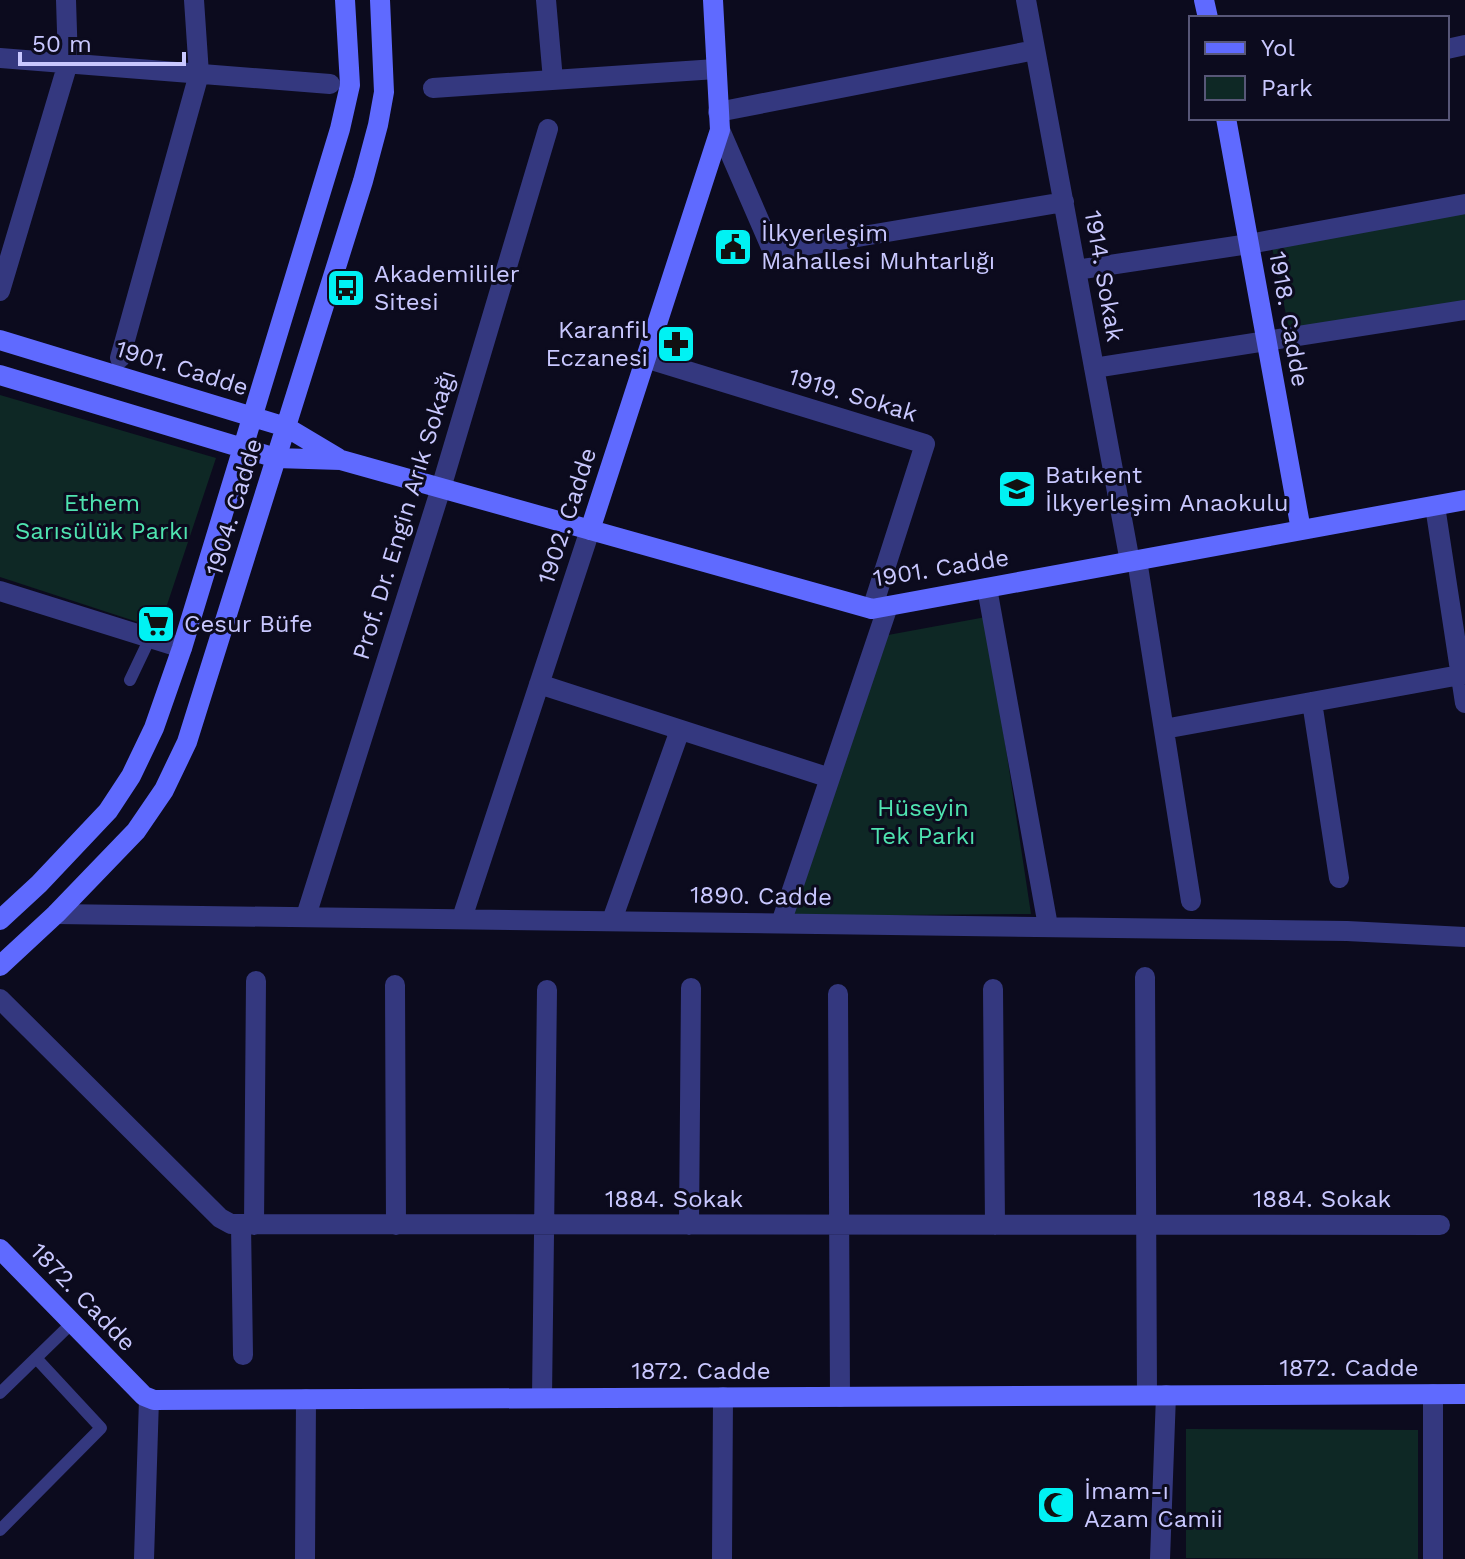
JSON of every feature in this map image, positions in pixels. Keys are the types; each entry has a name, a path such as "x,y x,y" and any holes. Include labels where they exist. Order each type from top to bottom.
{"street":[{"path":"0,291 68,63 66,0"},
{"path":"120,358 199,74 194,0"},
{"name":"1904. Cadde","path":"0,920 108,811 131,776 154,728 182,648 340,129 350,85 345,0"},
{"name":"1904. Cadde","path":"0,966 56,914 136,831 164,790 187,742 378,125 384,92 380,0"},
{"path":"546,0 553,80"},
{"path":"713,0 719,121 774,249 1064,202"},
{"name":"1914. Sokak","path":"1026,0 1164,729 1191,901"},
{"path":"719,121 1035,50"},
{"path":"0,58 330,84"},
{"path":"433,88 716,69"},
{"name":"1918. Cadde","path":"1226,120 1301,530"},
{"name":"1902. Cadde","path":"462,918 590,530 719,121"},
{"name":"Prof. Dr. Engin Arık Sokağı","path":"306,916 441,488 548,129"},
{"path":"1076,270 1249,244 1465,204"},
{"path":"1094,368 1465,310"},
{"name":"1901. Cadde","path":"0,340 286,427 341,460"},
{"name":"1919. Sokak","path":"645,358 925,444 880,607"},
{"name":"1901. Cadde","path":"0,375 276,458 341,460 880,607 1465,500"},
{"path":"1435,506 1465,703"},
{"path":"987,588 1048,926"},
{"path":"0,591 182,648"},
{"path":"781,923 830,778 880,607"},
{"path":"1164,729 1462,675"},
{"path":"539,684 830,778"},
{"path":"1312,702 1339,878"},
{"path":"612,920 680,730"},
{"name":"1890. Cadde","path":"56,914 1048,926 1347,931 1465,937"},
{"path":"1145,977 1146,1225 1156,1395 1160,1559"},
{"path":"243,1355 256,981"},
{"path":"395,985 396,1225"},
{"path":"689,1225 691,988"},
{"path":"993,989 995,1225"},
{"path":"542,1398 547,990"},
{"path":"838,994 840,1397"},
{"name":"1884. Sokak","path":"0,999 227,1223 1440,1225"},
{"name":"1872. Cadde","path":"0,1249 149,1399 1465,1394"},
{"path":"1433,1394 1433,1559"},
{"path":"722,1559 723,1397"},
{"path":"144,1559 149,1399"},
{"path":"305,1559 306,1399"}],"lane":[{"path":"130,680 150,638"},
{"path":"0,1393 72,1323"},
{"path":"0,1530 101,1428 36,1358"}],"green space":[{"path":"1465,211 1465,301 1289,329 1272,247"},
{"name":"Ethem Sarısülük Parkı","path":"0,395 216,458 159,629 0,577"},
{"name":"Hüseyin Tek Parkı","path":"986,617 1031,914 789,916 888,635"},
{"path":"1186,1429 1418,1430 1418,1559 1186,1558"}],"place":[{"name":"İlkyerleşim Mahallesi Muhtarlığı","path":"733,247"},
{"name":"Akademililer Sitesi","path":"346,288"},
{"name":"Karanfil Eczanesi","path":"676,344"},
{"name":"Batıkent İlkyerleşim Anaokulu","path":"1017,489"},
{"name":"Cesur Büfe","path":"156,624"},
{"name":"İmam-ı Azam Camii","path":"1056,1505"}]}
